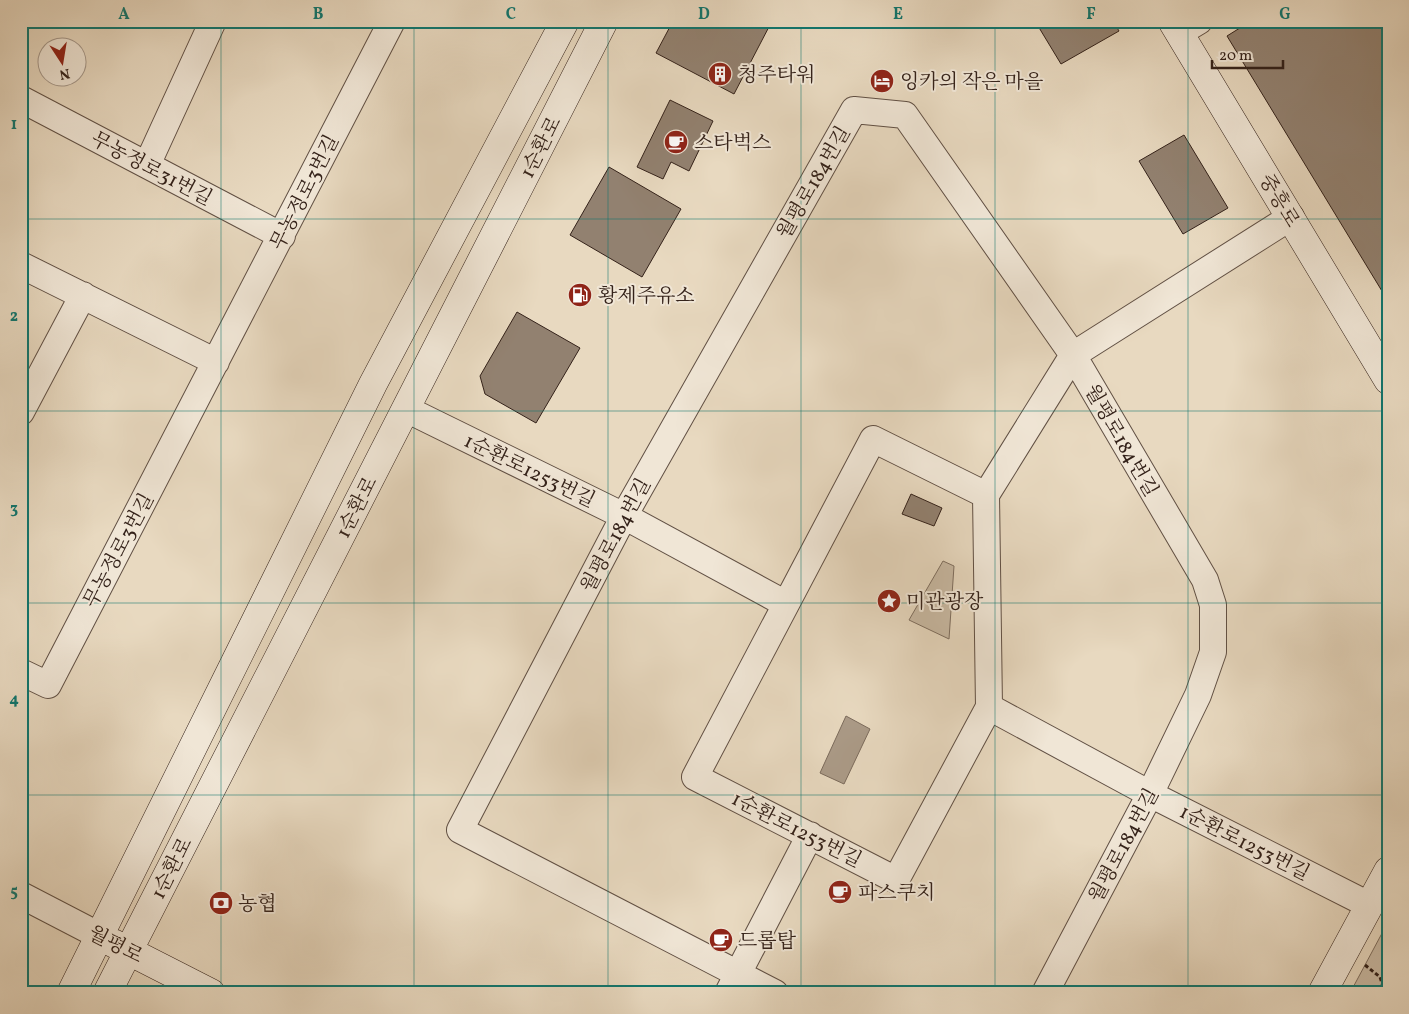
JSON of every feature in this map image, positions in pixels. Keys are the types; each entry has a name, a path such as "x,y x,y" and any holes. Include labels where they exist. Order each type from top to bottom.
{"street":[{"path":"147,165 213,21"},
{"name":"무농정로3번길","path":"21,672 48,685 392,21"},
{"name":"1순환로","path":"71,993 373,384 565,21"},
{"name":"1순환로","path":"106,993 604,21"},
{"name":"중흥로","path":"1183,25 1291,217 1388,380"},
{"name":"무농정로31번길","path":"21,99 282,236"},
{"name":"월평로184번길","path":"775,993 733,983 460,830 624,516 854,110 905,115 1073,356 1205,580 1214,605 1213,652 1198,695 1150,794 1045,993"},
{"path":"986,495 1073,356 1291,217"},
{"path":"21,265 216,362"},
{"path":"21,412 83,295"},
{"name":"1순환로1253번길","path":"406,409 624,516 786,604"},
{"name":"1순환로1253번길","path":"873,439 986,495 989,706 896,880 695,777 873,439"},
{"name":"1순환로1253번길","path":"989,706 1150,794 1370,905"},
{"path":"733,983 810,836"},
{"path":"1322,993 1388,871"},
{"name":"월평로","path":"21,895 211,993"}],"path":[{"path":"1365,965 1380,977 1385,993"}],"shaded area":[{"path":"943,561 954,566 949,639 909,620"},
{"path":"846,716 870,729 844,784 820,773"},
{"path":"1388,922 1388,993 1350,993"}],"building":[{"name":"청주타워","path":"673,21 772,21 734,94 656,53"},
{"path":"1035,21 1113,21 1119,31 1061,64"},
{"path":"1251,21 1388,21 1388,301 1227,36"},
{"name":"스타벅스","path":"670,100 713,121 689,171 671,162 663,179 637,167"},
{"path":"1184,135 1228,208 1183,234 1139,161"},
{"path":"609,167 681,209 642,277 570,235"},
{"path":"517,312 580,348 536,423 485,394 480,376"},
{"path":"911,494 942,508 934,526 902,514"}],"place":[{"name":"청주타워","path":"720,74"},
{"name":"잉카의 작은 마을","path":"882,81"},
{"name":"스타벅스","path":"676,142"},
{"name":"황제주유소","path":"580,295"},
{"name":"미관광장","path":"889,601"},
{"name":"파스쿠치","path":"840,892"},
{"name":"농협","path":"221,903"},
{"name":"드롭탑","path":"721,940"}]}
